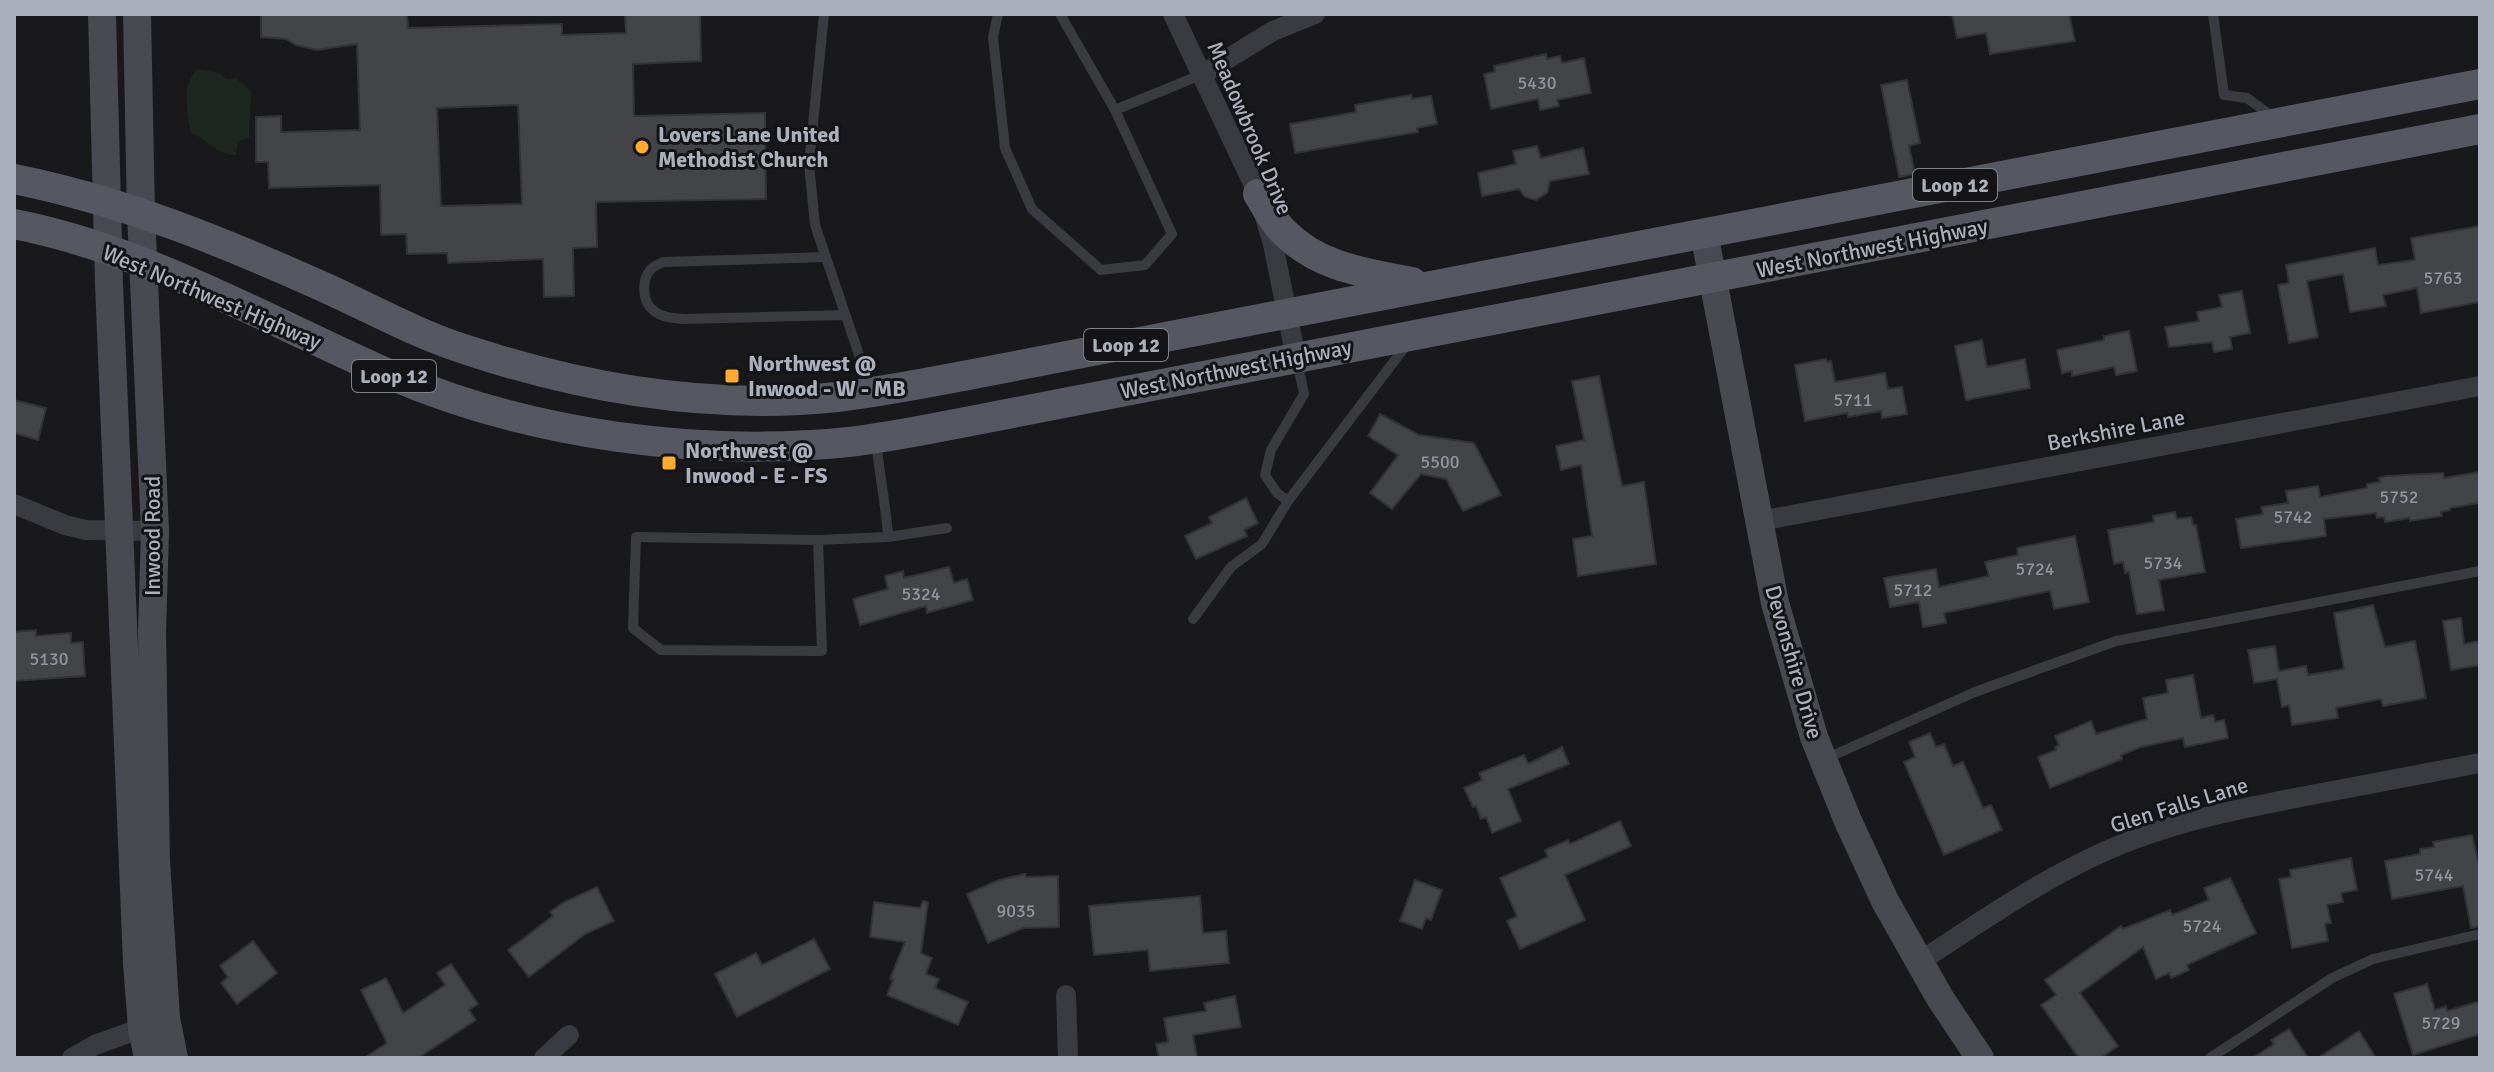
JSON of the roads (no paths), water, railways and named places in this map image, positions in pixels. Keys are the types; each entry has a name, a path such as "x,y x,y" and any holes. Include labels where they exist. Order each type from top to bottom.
{"main road":[{"name":"Inwood Road","path":"102,14 137,963 154,1023 174,1058"},
{"name":"Inwood Road","path":"137,14 141,213 155,531 152,632 156,861 154,1023 148,1058"},
{"name":"West Northwest Highway","path":"14,179 141,213 239,249 464,350 570,380 618,389 684,397 794,400 872,392 2480,84"},
{"name":"West Northwest Highway","path":"14,224 143,262 394,376 527,419 598,435 687,443 809,445 876,438 2480,129"},
{"path":"1258,194 1281,229 1327,263 1429,286"},
{"name":"Devonshire Drive","path":"1704,233 1775,603 1823,760 1885,901 1919,962 1980,1058"},
{"path":"872,392 876,438"}],"street":[{"name":"Meadowbrook Drive","path":"1173,14 1258,194 1289,313 1296,358"},
{"path":"1203,74 1273,31 1315,14"},
{"name":"Berkshire Lane","path":"1760,521 2480,386"},
{"path":"14,504 65,525 86,530 155,531"},
{"name":"Glen Falls Lane","path":"1919,962 2017,898 2073,867 2135,839 2244,808 2480,763"},
{"path":"1066,995 1068,1058"},
{"path":"72,1058 95,1045 154,1023"},
{"path":"544,1058 569,1035"}],"lane":[{"path":"824,14 809,164 815,225 872,392"},
{"path":"998,14 993,37 1005,148 1032,209 1101,270 1145,265 1172,234 1115,110 1060,14"},
{"path":"2213,14 2224,95 2247,98 2281,123"},
{"path":"1115,110 1203,74"},
{"path":"826,257 663,262 650,269 644,298 651,310 666,317 685,319 845,315"},
{"path":"1193,619 1231,567 1262,544 1288,501 1415,335"},
{"path":"1288,501 1277,493 1265,475 1271,450 1304,394 1296,358"},
{"path":"876,438 888,537"},
{"path":"818,540 822,651 661,650 633,628 636,537 818,540 888,537 947,528"},
{"path":"1823,760 1975,692 2116,641 2480,571"},
{"path":"2210,1058 2332,978 2373,959 2480,934"}],"place":[{"name":"Lovers Lane United Methodist Church","path":"642,147"},
{"name":"Northwest @ Inwood - W - MB","path":"732,376"},
{"name":"Northwest @ Inwood - E - FS","path":"669,463"}]}
